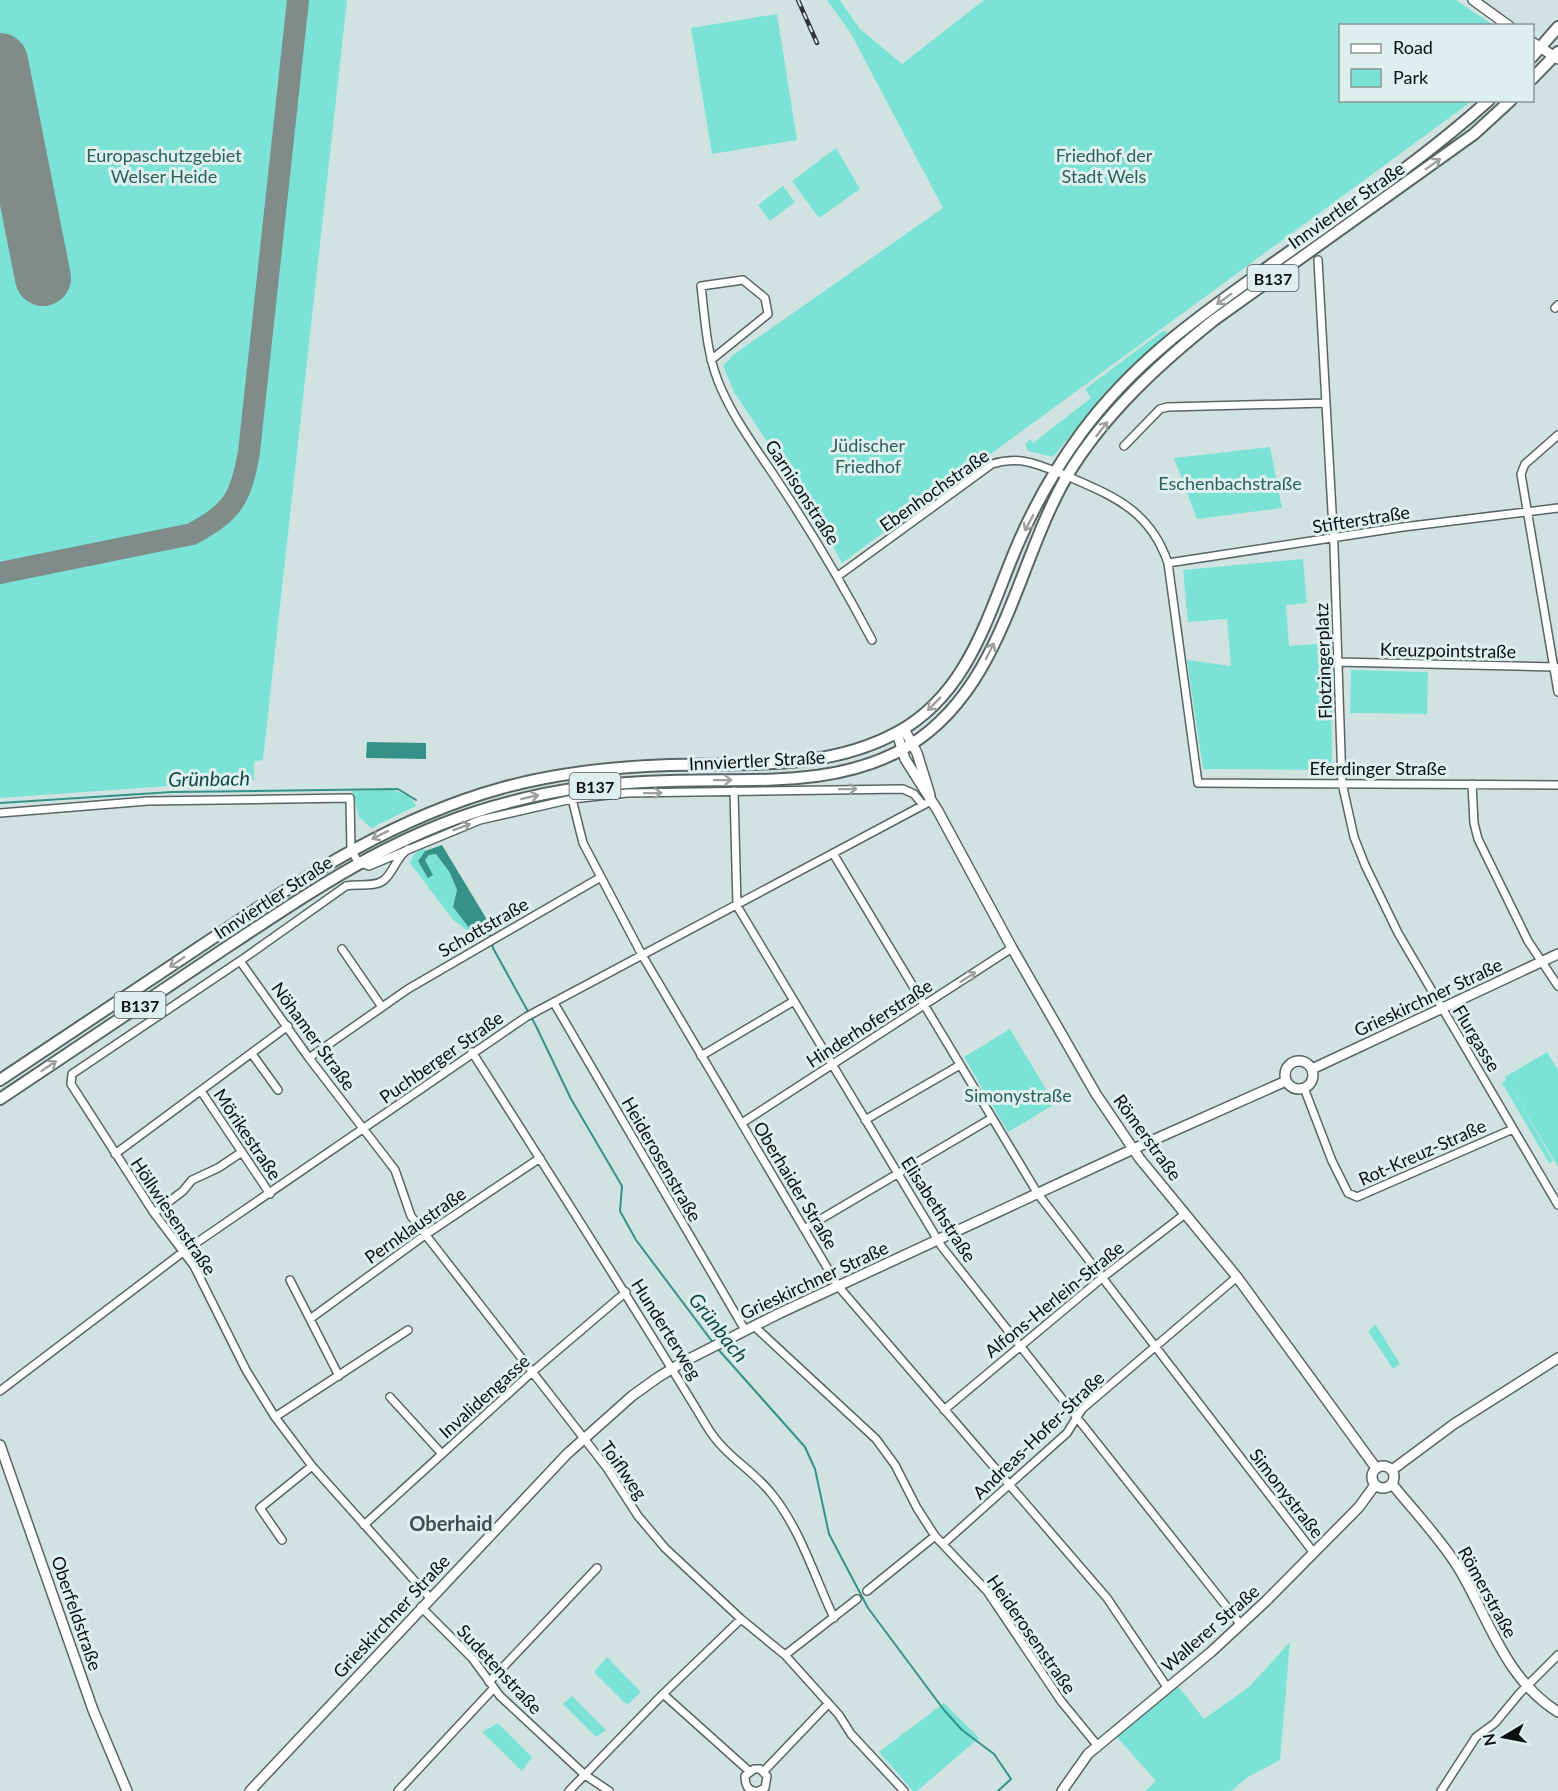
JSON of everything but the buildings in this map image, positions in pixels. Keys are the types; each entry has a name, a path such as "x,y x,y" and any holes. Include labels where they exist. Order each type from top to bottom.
{"main road":[{"path":"1473,0 1506,24"},
{"path":"1534,78 1557,56 1537,44 1558,27"},
{"name":"Innviertler Straße","path":"0,1080 279,894 351,849 408,821 448,805 546,777 641,766 814,761 854,752 900,731 946,691 965,665 986,627 1018,543 1056,471 1112,395 1164,343 1434,147 1487,102"},
{"name":"Innviertler Straße","path":"0,1099 358,862 463,816 549,792 642,782 818,777 869,765 912,744 959,700 984,663 1000,632 1032,550 1067,476 1129,396 1177,349 1474,134 1509,102"},
{"name":"Römerstraße","path":"900,731 912,744 926,776 927,803"},
{"name":"Römerstraße","path":"900,731 900,749 927,803 1096,1094 1133,1150 1237,1277 1376,1468"},
{"name":"Grieskirchner Straße","path":"1312,1070 1558,954"},
{"path":"1294,1062 1307,1064 1312,1070 1313,1077 1304,1088 1296,1089 1287,1082 1285,1072 1294,1062"},
{"name":"Grieskirchner Straße","path":"250,1791 421,1607 584,1439 632,1396 672,1368 838,1286 1287,1082"},
{"path":"1392,1470 1454,1424 1558,1358"},
{"name":"Oberfeldstraße","path":"0,1445 93,1710 127,1791"},
{"path":"1385,1466 1392,1470 1394,1476 1392,1484 1383,1488 1375,1485 1371,1476 1376,1468 1385,1466"},
{"name":"Römerstraße","path":"1392,1484 1457,1566 1498,1645 1527,1687 1558,1712"},
{"name":"Wallerer Straße","path":"1062,1791 1077,1768 1097,1745 1241,1625 1359,1507 1375,1485"}],"street":[{"path":"1318,260 1333,539"},
{"name":"Garnisonstraße","path":"711,360 768,314 765,298 743,280 701,286 711,360 732,410 838,576 872,640"},
{"path":"1124,446 1160,409 1168,407 1326,403"},
{"path":"1558,435 1525,464 1521,474 1556,667 1558,692"},
{"name":"Ebenhochstraße","path":"838,576 992,464 1022,459 1104,491 1141,516 1164,550 1168,563"},
{"name":"Stifterstraße","path":"1168,563 1558,508"},
{"name":"Flotzingerplatz","path":"1333,539 1342,783"},
{"name":"Eferdinger Straße","path":"1168,563 1198,783 1558,784"},
{"name":"Kreuzpointstraße","path":"1337,662 1556,667"},
{"name":"Flurgasse","path":"1342,783 1354,837 1398,933 1558,1205"},
{"path":"1472,783 1474,823 1478,839 1528,940 1558,986"},
{"path":"0,813 148,801 350,798 351,849 358,862 369,866 480,820 572,799 627,794 903,789 927,803"},
{"name":"Elisabethstraße","path":"734,791 737,906 865,1120 938,1240 1076,1419 1241,1625"},
{"name":"Oberhaider Straße","path":"572,799 583,843 642,955 838,1286 1107,1598 1167,1687"},
{"name":"Puchberger Straße","path":"0,1391 183,1252 364,1129 472,1052 529,1016 834,855 927,803"},
{"path":"240,961 346,886 355,883 373,885 384,880 400,855 408,849"},
{"name":"Simonystraße","path":"834,855 1038,1194 1314,1553"},
{"name":"Schottstraße","path":"309,1058 382,1007 487,942 601,877"},
{"path":"342,948 382,1007"},
{"name":"Hinderhoferstraße","path":"742,1123 1012,948"},
{"name":"Nöhamer Straße","path":"240,961 309,1058 364,1129"},
{"name":"Höllwiesenstraße","path":"240,961 72,1074 71,1084 154,1213 194,1266 246,1370 275,1417 312,1466 430,1598"},
{"path":"701,1056 794,1001"},
{"name":"Heiderosenstraße","path":"554,1003 750,1328 876,1439 895,1465 917,1509 935,1536 987,1591 1061,1701 1097,1745"},
{"path":"115,1154 288,1026"},
{"name":"Hunderterweg","path":"472,1052 724,1450 770,1491 785,1513 834,1618"},
{"path":"252,1054 278,1090"},
{"path":"865,1120 960,1065"},
{"name":"Rot-Kreuz-Straße","path":"1304,1088 1332,1161 1348,1193 1357,1197 1513,1128"},
{"name":"Mörikestraße","path":"201,1091 270,1194"},
{"path":"804,1228 992,1118"},
{"name":"Toiflweg","path":"364,1129 395,1170 411,1216 584,1439 638,1516 665,1548 741,1619 785,1655 839,1715 851,1734 904,1791"},
{"path":"154,1213 183,1191 192,1180 218,1168 242,1152"},
{"name":"Pernklaustraße","path":"310,1319 425,1235 540,1158"},
{"name":"Alfons-Herlein-Straße","path":"944,1410 1102,1278 1185,1214"},
{"name":"Andreas-Hofer-Straße","path":"943,1544 1010,1487 1066,1433 1082,1409 1237,1277"},
{"path":"291,1280 339,1376"},
{"name":"Invalidengasse","path":"364,1525 531,1373 626,1292"},
{"path":"275,1417 408,1330"},
{"path":"390,1397 442,1454"},
{"path":"282,1540 260,1508 312,1466"},
{"path":"867,1592 935,1536"},
{"path":"398,1791 597,1568"},
{"path":"785,1655 857,1599"},
{"name":"Sudetenstraße","path":"421,1607 472,1658 491,1685 585,1775 609,1791"},
{"path":"569,1791 663,1694 741,1619"},
{"path":"1441,1791 1476,1737 1496,1723 1558,1655"},
{"path":"663,1694 749,1771"},
{"path":"764,1771 828,1704"},
{"path":"760,1768 764,1771 768,1782 752,1790 745,1782 749,1771 760,1768"}],"green space":[{"name":"Europaschutzgebiet Welser Heide","path":"0,0 347,0 263,760 254,761 254,780 0,798"},
{"name":"Friedhof der Stadt Wels","path":"827,0 840,0 859,28 902,64 984,0 1456,0 1492,24 1339,24 1339,102 1471,102 842,563 814,512 734,392 723,366 733,355 943,208 850,32"},
{"path":"777,14 797,140 712,154 691,28"},
{"path":"836,148 860,189 819,218 792,181"},
{"path":"783,186 795,202 770,221 758,205"},
{"path":"1164,330 1167,333 1109,388 1053,457 1028,451 1025,444 1030,439 1033,443 1091,398 1085,389"},
{"name":"Eschenbachstraße","path":"1270,447 1282,508 1197,519 1174,458"},
{"path":"1303,559 1307,603 1286,605 1289,646 1331,643 1332,770 1203,769 1187,660 1231,666 1227,619 1188,622 1183,570"},
{"path":"1351,670 1428,672 1427,714 1350,713"},
{"path":"352,791 397,792 405,794 416,806 371,828 359,817"},
{"path":"424,848 425,851 418,861 433,875 425,860 429,855 436,854 450,873 457,890 453,907 470,928 478,933 482,930 484,934 478,938 453,920 410,863 414,854"},
{"name":"Simonystraße","path":"1010,1029 1055,1104 1008,1132 964,1057"},
{"path":"1547,1052 1558,1070 1558,1167 1511,1087 1553,1161 1549,1163 1502,1083 1506,1080 1505,1077"},
{"path":"1376,1325 1400,1364 1393,1369 1368,1331"},
{"path":"1290,1642 1280,1760 1248,1777 1231,1791 1145,1791 1156,1781 1116,1736 1178,1686 1204,1719 1249,1687"},
{"path":"607,1657 641,1692 627,1705 594,1672"},
{"path":"572,1696 606,1730 596,1737 563,1704"},
{"path":"944,1703 979,1738 917,1791 913,1791 879,1752"},
{"path":"498,1723 532,1757 522,1771 482,1732"}],"shaded area":[{"path":"367,742 426,743 426,759 366,758"},
{"path":"442,845 489,923 478,933 470,929 453,907 457,890 450,873 436,854 429,855 425,860 433,875 428,878 418,861 425,851"}],"waterway":[{"name":"Grünbach","path":"0,803 172,792 398,789 416,800"},
{"name":"Grünbach","path":"487,924 493,948 536,1026 571,1099 622,1186 620,1211 636,1240 714,1344"},
{"name":"Grünbach","path":"717,1348 805,1447 815,1469 829,1534 868,1608 944,1710 962,1730 994,1754 1011,1779 998,1791"}],"taxiway":[{"path":"0,573 192,534 226,511 233,502 242,481 249,452 298,0"}],"runway":[{"path":"0,61 43,278"}],"railway":[{"path":"798,0 817,43"}],"district":[{"name":"Oberhaid","path":"451,1523"}],"park label":[{"name":"Jüdischer Friedhof","path":"868,455"}]}
